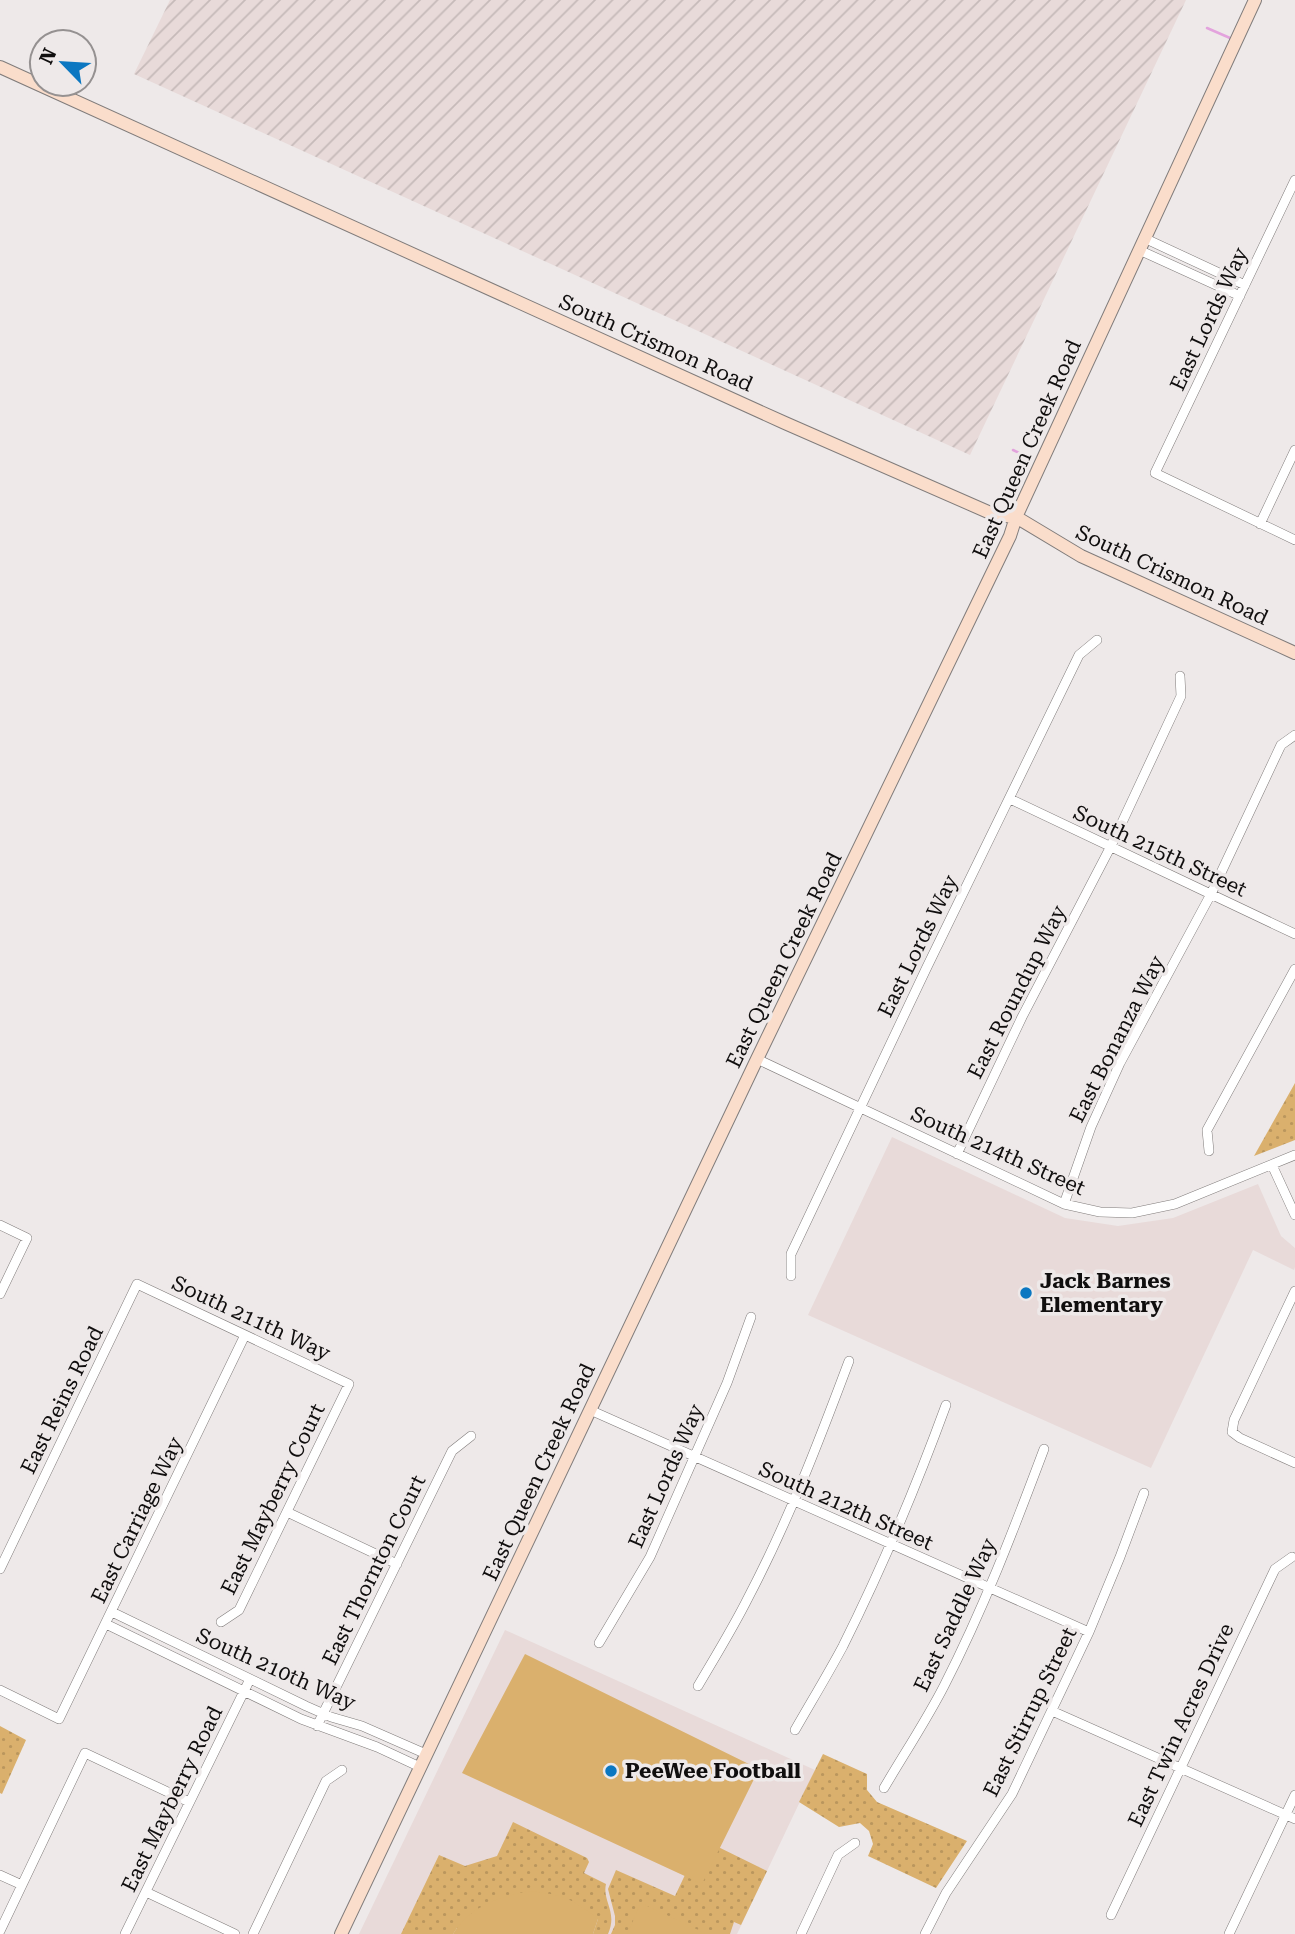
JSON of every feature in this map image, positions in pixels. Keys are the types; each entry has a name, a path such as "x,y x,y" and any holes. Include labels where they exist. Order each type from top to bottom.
{"main road":[{"name":"East Queen Creek Road","path":"341,1934 757,1059 999,560 1016,517 1255,0"},
{"name":"South Crismon Road","path":"0,67 785,423 995,515 1016,517 1081,556 1295,653"}],"street":[{"name":"East Lords Way","path":"1260,524 1156,473 1295,180"},
{"path":"1141,244 1245,285"},
{"path":"1141,244 1240,296"},
{"path":"1295,450 1260,524 1295,540"},
{"name":"East Lords Way","path":"791,1276 791,1254 860,1109 1079,655 1097,640"},
{"name":"East Roundup Way","path":"957,1154 1022,1017 1111,846 1181,696 1180,676"},
{"name":"East Bonanza Way","path":"1063,1204 1091,1128 1120,1063 1211,894 1281,745 1295,735"},
{"name":"South 215th Street","path":"1010,799 1295,934"},
{"path":"1209,1151 1208,1130 1295,969"},
{"name":"South 214th Street","path":"757,1059 1063,1204 1100,1212 1132,1213 1175,1204 1295,1155"},
{"path":"1272,1165 1295,1215"},
{"path":"0,1226 27,1238 0,1294"},
{"name":"South 211th Way","path":"137,1284 349,1384"},
{"name":"East Reins Road","path":"0,1569 137,1284"},
{"path":"1295,1291 1234,1420 1231,1432 1295,1463"},
{"name":"East Lords Way","path":"599,1643 650,1556 727,1383 751,1317"},
{"name":"East Carriage Way","path":"0,1690 59,1719 245,1335"},
{"path":"698,1686 748,1598 794,1501 849,1361"},
{"name":"East Mayberry Court","path":"221,1622 239,1610 349,1384"},
{"path":"795,1730 842,1648 891,1545 921,1475 946,1405"},
{"name":"South 212th Street","path":"590,1410 1089,1632"},
{"name":"East Thornton Court","path":"317,1726 452,1451 471,1436"},
{"name":"East Saddle Way","path":"884,1788 943,1688 989,1588 1044,1449"},
{"name":"East Stirrup Street","path":"925,1934 946,1893 1012,1794 1089,1632 1144,1493"},
{"path":"287,1511 397,1564"},
{"name":"East Twin Acres Drive","path":"1111,1915 1275,1569 1292,1557"},
{"name":"South 210th Way","path":"112,1612 323,1714 362,1726 426,1755"},
{"name":"South 210th Way","path":"106,1624 317,1726 420,1767"},
{"name":"East Mayberry Road","path":"125,1934 250,1679"},
{"path":"1052,1711 1290,1817"},
{"path":"0,1931 85,1753 189,1802"},
{"path":"253,1934 326,1781 342,1770"},
{"path":"1229,1934 1290,1817 1295,1796"},
{"path":"801,1934 838,1856 855,1843"},
{"path":"0,1875 22,1885"},
{"path":"146,1892 235,1934"}],"shaded area":[{"path":"170,0 1186,0 970,455 134,74"},
{"path":"1295,1083 1295,1140 1254,1156"},
{"name":"Jack Barnes Elementary","path":"892,1137 1065,1218 1118,1226 1173,1218 1258,1184 1281,1236 1295,1248 1295,1267 1294,1270 1253,1250 1151,1468 808,1315"},
{"path":"505,1630 815,1770 737,1934 359,1934"},
{"name":"PeeWee Football","path":"525,1654 759,1769 702,1884 462,1773"},
{"path":"0,1726 26,1740 2,1794 0,1793"},
{"path":"823,1754 867,1774 867,1790 877,1802 967,1841 936,1888 868,1856 873,1844 869,1831 860,1823 839,1827 799,1802"},
{"path":"513,1822 587,1858 589,1862 584,1873 606,1884 611,1913 608,1934 593,1934 598,1919 457,1928 453,1934 401,1934 439,1855 465,1866 497,1856"},
{"path":"702,1839 767,1871 741,1925 734,1922 730,1934 611,1934 615,1916 608,1889 616,1870 675,1896"},
{"path":"528,1891 566,1898 581,1906 598,1919 593,1934 453,1934 476,1910 496,1900"},
{"path":"641,1903 707,1934 627,1934"}],"waterway":[{"path":"1207,28 1230,38"},
{"path":"1013,450 1030,458"}],"place":[{"name":"Jack Barnes Elementary","path":"1026,1293"},
{"name":"PeeWee Football","path":"611,1771"}]}
